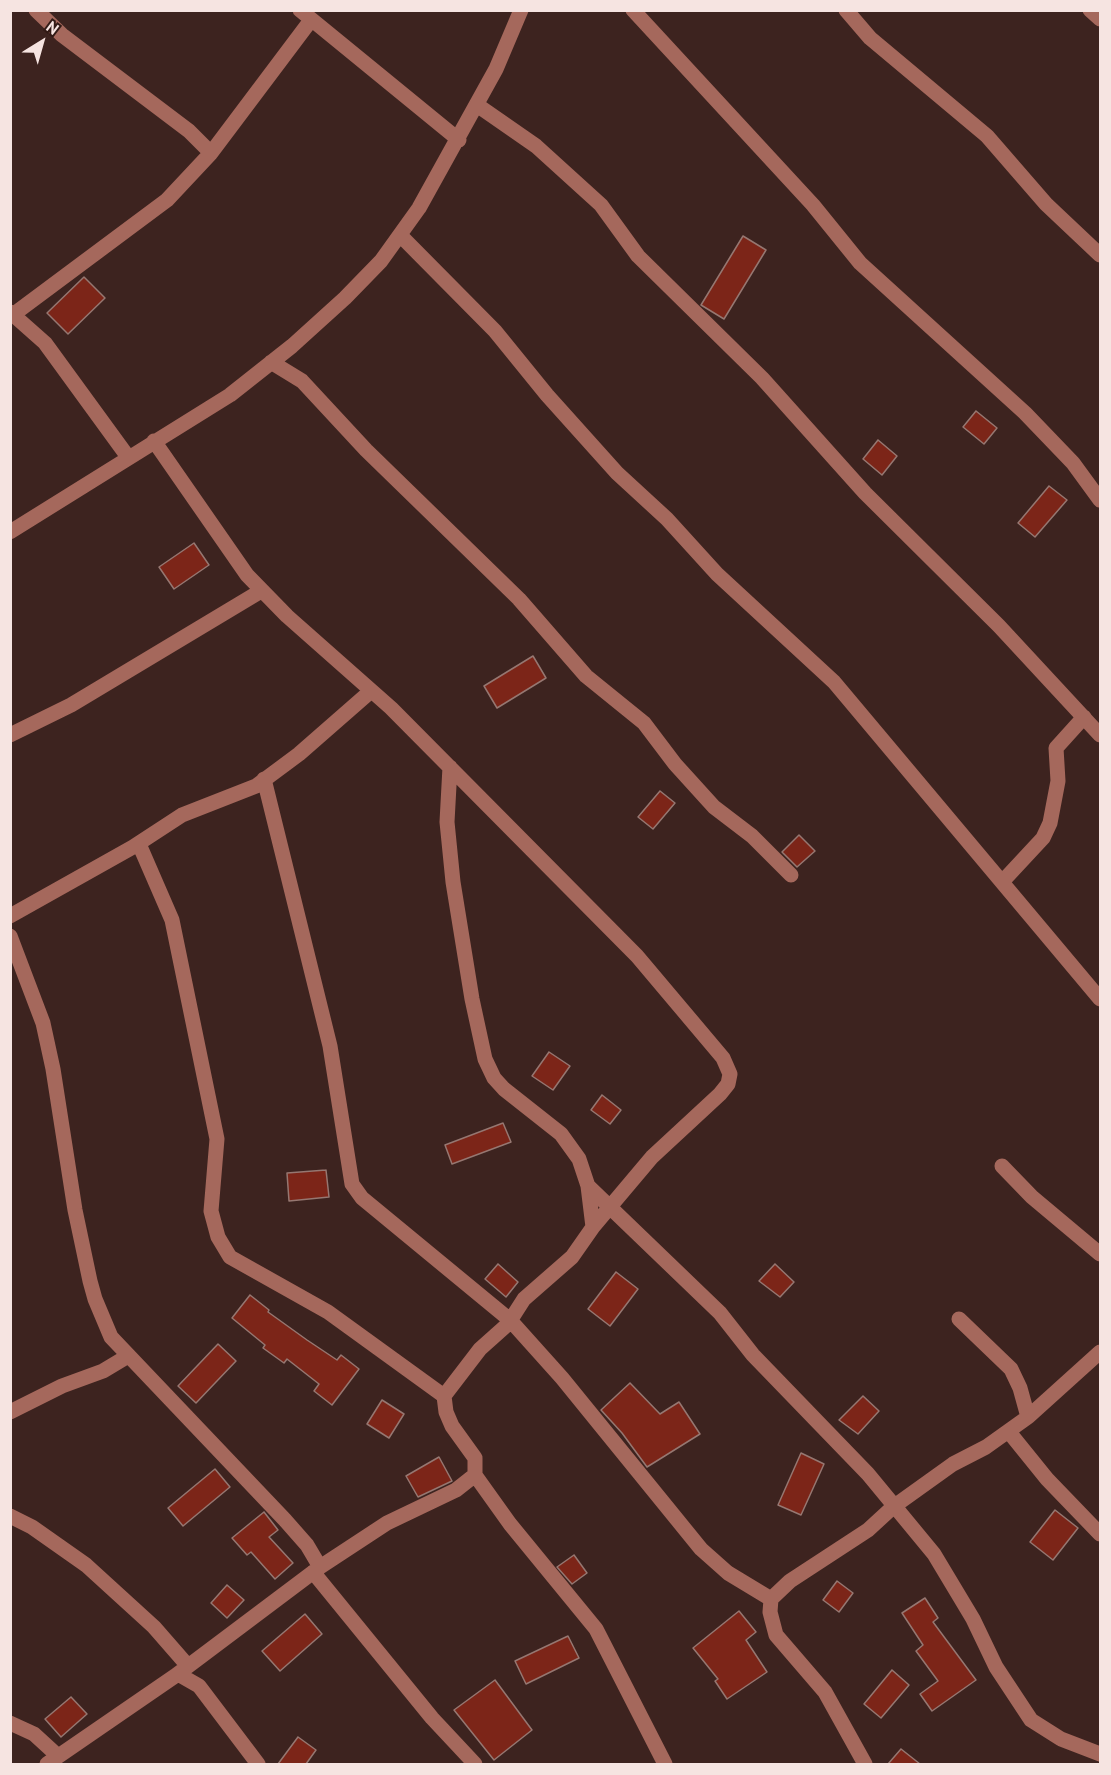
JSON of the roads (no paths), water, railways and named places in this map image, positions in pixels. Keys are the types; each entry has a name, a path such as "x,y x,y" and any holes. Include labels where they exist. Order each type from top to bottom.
{"street":[{"path":"36,10 62,35 189,131 211,153"},
{"path":"10,532 230,395 345,298 401,236 459,140 521,10"},
{"path":"633,10 813,205 860,263 1024,413 1073,463 1101,500"},
{"path":"846,10 870,38 987,136 1046,204 1101,255"},
{"path":"1090,10 1101,19"},
{"path":"128,457 45,343 12,313 167,200 211,153 306,15 459,140"},
{"path":"477,105 536,146 601,205 638,256 762,378 865,493 968,594 1101,735"},
{"path":"401,236 495,331 547,395 617,473 667,519 717,574 834,682 1101,999"},
{"path":"271,362 302,381 366,450 519,599 586,676 644,723 675,764 714,807 752,836 791,875"},
{"path":"153,441 231,554 261,591 391,708 637,956 723,1058 730,1074 728,1084 720,1094 652,1157 592,1227 572,1257 524,1299 510,1320 480,1349 444,1396 446,1412 452,1426 475,1458 475,1474 510,1524 596,1629 665,1764"},
{"path":"10,735 71,705 261,591"},
{"path":"10,916 139,844 182,815 256,786 299,754 371,691"},
{"path":"1003,881 1042,838 1050,823 1058,781 1056,748 1084,717"},
{"path":"450,767 447,822 453,882 472,999 485,1059 494,1078 504,1089 561,1134 579,1159 588,1186 592,1227"},
{"path":"264,779 330,1046 352,1184 362,1198 510,1320 562,1378 701,1549 728,1573 771,1599"},
{"path":"139,844 172,920 218,1139 211,1211 218,1237 230,1257 328,1312 444,1396"},
{"path":"10,936 43,1023 53,1069 75,1210 95,1299 111,1337 308,1545 317,1569 432,1718 475,1764"},
{"path":"1002,1166 1032,1197 1101,1254"},
{"path":"588,1186 612,1206 670,1267 720,1313 753,1355 849,1454 934,1554 973,1619 1007,1685 1031,1720 1061,1739 1101,1754"},
{"path":"959,1319 1011,1370 1020,1388 1028,1417"},
{"path":"865,1764 825,1692 776,1635 770,1612 771,1599 790,1581 868,1530 893,1507 953,1464 1009,1432 1101,1352"},
{"path":"10,1412 62,1386 103,1371 128,1356"},
{"path":"1009,1432 1047,1479 1101,1534"},
{"path":"10,1723 34,1734 51,1762 183,1670 317,1569 387,1523 456,1490 475,1474"},
{"path":"10,1516 32,1527 86,1565 154,1627 183,1670 205,1693 217,1713 258,1764"}]}
